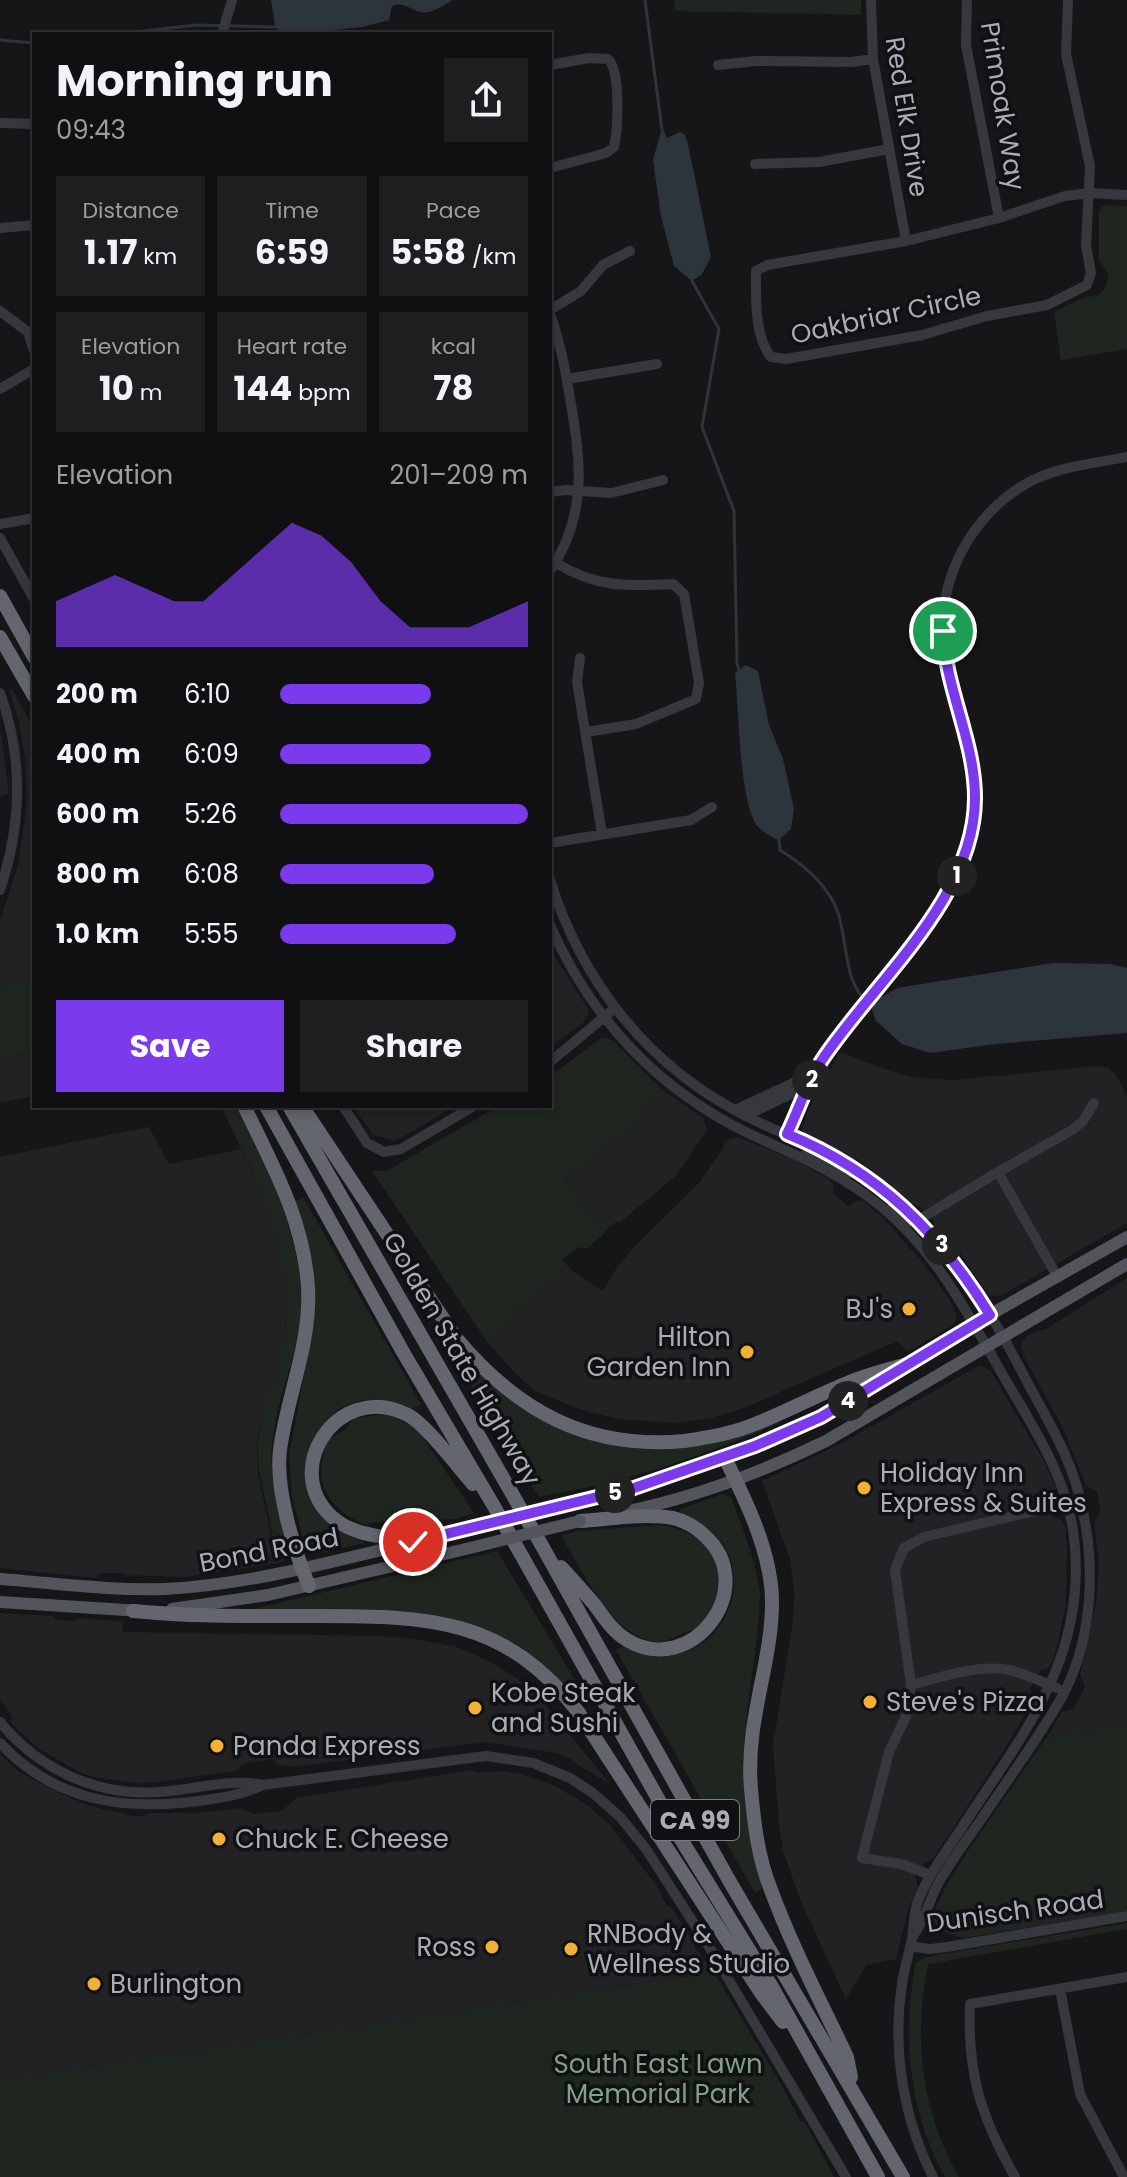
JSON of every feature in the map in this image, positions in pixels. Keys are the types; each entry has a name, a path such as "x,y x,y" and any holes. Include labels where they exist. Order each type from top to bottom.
{"highway":[{"path":"0,596 32,653"},
{"path":"0,637 32,693"},
{"path":"245,1108 293,1211 305,1252 308,1289 304,1335 279,1453 282,1490 309,1586"},
{"name":"Golden State Highway","path":"267,1108 679,1836 772,1987 878,2177"},
{"name":"Golden State Highway","path":"290,1108 541,1544 730,1882 903,2177"},
{"path":"303,1108 456,1338 481,1368 521,1400 578,1430 615,1440 660,1443 705,1439 748,1427 847,1382 914,1362"},
{"path":"413,1542 355,1531 336,1520 322,1504 314,1484 313,1463 318,1442 331,1425 348,1412 369,1406 390,1407 410,1415 495,1508"},
{"path":"725,1458 767,1563 772,1601 751,1740 751,1788 758,1847 770,1890 847,2057 855,2093"},
{"path":"541,1544 610,1626 628,1641 649,1648 671,1648 693,1640 710,1626 722,1607 726,1585 723,1562 712,1542 696,1527 664,1518 580,1521"},
{"path":"133,1611 182,1615 421,1618 458,1627 511,1650 555,1685 579,1713 761,1993 813,2063"}],"main road":[{"name":"Bond Road","path":"0,1579 90,1588 165,1589 225,1583 302,1569 634,1488 725,1458 821,1417 974,1324 1127,1237"},
{"name":"Bond Road","path":"0,1602 133,1611 199,1606 309,1586 663,1502 735,1479 826,1441 1127,1264"}],"street":[{"path":"223,32 232,0"},
{"name":"Red Elk Drive","path":"871,0 873,59 906,241"},
{"name":"Primoak Way","path":"967,0 966,45 999,218"},
{"path":"1068,0 1066,54 1088,156 1089,193"},
{"path":"552,65 589,58 608,59 615,67 618,90 614,147 606,153 552,167"},
{"path":"718,65 756,61 851,62 873,59"},
{"path":"0,123 32,124"},
{"path":"755,164 819,162 889,149"},
{"path":"906,241 999,218 1047,201 1089,193 1127,195"},
{"name":"Oakbriar Circle","path":"906,241 767,265 756,271 758,318 764,349 771,357 786,359 922,335 977,318 1047,305 1065,298 1087,285 1091,273 1087,254 1089,193"},
{"path":"0,228 32,225"},
{"path":"552,311 581,291 603,265 630,251"},
{"path":"0,311 28,332 32,345"},
{"path":"552,318 580,453 580,491 570,530 553,567 605,584 628,587 673,584 684,594 699,683 696,699 636,724 586,732"},
{"path":"567,379 657,364"},
{"path":"0,389 32,370"},
{"path":"787,1134 819,1065 949,891 964,858 975,799 972,765 943,642 948,585 958,557 980,522 1005,498 1026,485 1054,472 1127,457"},
{"path":"552,492 611,493 663,480"},
{"path":"0,524 32,518"},
{"path":"0,538 32,595"},
{"path":"580,658 577,682 602,834"},
{"path":"0,693 15,747 18,798 14,844 0,890"},
{"path":"552,843 691,820 712,807"},
{"path":"552,886 582,959 615,1008 651,1049 674,1070 740,1113 832,1155 859,1172 918,1220 954,1259 1004,1337 1072,1473 1084,1519 1089,1564 1087,1610 1064,1691 940,1881 922,1924 911,1941"},
{"path":"552,929 569,966 603,1019 640,1060 696,1104 753,1136 802,1156 847,1181 880,1206 935,1263 1052,1458 1068,1503 1074,1540 1074,1608 1051,1686 931,1875 912,1918 899,2006 899,2057 911,2123 933,2177"},
{"path":"552,1060 615,1008"},
{"path":"740,1113 763,1095 791,1084 819,1065"},
{"path":"740,1113 795,1092 813,1078"},
{"path":"880,1206 891,1207 911,1222 918,1220 1072,1130 1083,1121 1094,1103"},
{"path":"344,1108 367,1143 384,1152 401,1149 471,1108"},
{"path":"802,1156 815,1154 849,1173 859,1172"},
{"path":"998,1172 1058,1278"},
{"path":"847,1181 857,1180 880,1196 891,1197"},
{"path":"931,1875 901,1864 862,1858 889,1752 907,1714 911,1685 895,1570 904,1548 924,1537 1068,1503"},
{"path":"911,1685 984,1669 1011,1670 1064,1691"},
{"path":"0,1722 25,1748 67,1776 103,1788 143,1793 239,1781 263,1785 486,1756 519,1759 547,1767 593,1793 620,1817 646,1849 711,1950 846,2177"},
{"path":"2,1746 16,1749 55,1777 67,1776"},
{"path":"2,1746 57,1785 79,1795 114,1803 150,1806 181,1803 241,1795 263,1785"},
{"name":"Dunisch Road","path":"911,1941 929,1949 947,1947 1127,1916"},
{"path":"1015,2177 987,2124 975,2089 970,2052 970,2004 1127,1977"},
{"path":"1060,1989 1080,2094 1124,2177"}],"shaded area":[{"path":"271,0 453,0 429,12 402,5 392,6 389,20 363,27 281,32 275,27"},
{"path":"661,131 667,138 680,132 685,135 688,144 711,257 702,274 692,281 674,266 661,216 653,160"},
{"path":"746,665 758,671 769,725 783,759 794,809 791,829 779,840 758,827 743,777 735,673"},
{"path":"12,689 32,725 32,980 0,987 0,922 18,865 27,802 25,759 19,722 9,690"},
{"path":"0,726 9,794 0,796"},
{"path":"552,952 588,1009 583,1023 552,1046"},
{"path":"1053,963 1111,964 1127,968 1127,1033 930,1053 902,1044 876,1021 870,1004 897,988"},
{"path":"32,1051 32,1096 0,1103 0,1058"},
{"path":"840,1052 917,1078 955,1080 1097,1066 1108,1068 1116,1075 1127,1096 1127,1223 1001,1296 988,1295 960,1253 919,1206 911,1204 858,1159 852,1159 803,1133 808,1111"},
{"path":"661,1089 703,1118 707,1130 677,1175 605,1231 564,1180 641,1120 641,1111"},
{"path":"354,1108 452,1108 401,1138 393,1140 373,1135"},
{"path":"149,1127 169,1164 241,1149 272,1216 283,1253 288,1284 282,1352 258,1434 257,1452 258,1473 274,1550 271,1564 185,1577 101,1573 96,1578 0,1568 0,1157"},
{"path":"738,1137 794,1160 829,1179 834,1186 833,1194 848,1206 857,1200 863,1201 882,1217 924,1264 950,1300 957,1316 954,1324 908,1352 897,1341 744,1408 711,1418 675,1423 618,1419 579,1409 536,1391 519,1377 488,1343 519,1308 571,1270 603,1291 617,1267 635,1246 699,1183 729,1139"},
{"path":"1127,1278 1127,1723 1046,1738 1062,1712 1073,1709 1085,1687 1080,1675 1096,1604 1099,1562 1094,1523 1100,1510 1097,1491 1086,1486 1064,1430 1023,1355 1021,1344 1028,1334 1046,1329"},
{"path":"980,1365 990,1370 1044,1461 1056,1488 1050,1498 1053,1517 1061,1520 1066,1528 1066,1605 1053,1661 1048,1668 1041,1670 1029,1689 1032,1702 933,1859 924,1863 915,1876 918,1887 908,1910 896,1959 866,1965 846,1999 802,1904 783,1851 773,1745 793,1622 794,1592 790,1559 762,1481 838,1445"},
{"path":"0,1613 52,1616 56,1620 74,1621 78,1618 122,1622 123,1632 381,1636 457,1647 495,1664 540,1698 610,1784 557,1753 485,1742 291,1767 277,1764 272,1759 246,1763 235,1771 156,1782 136,1783 95,1777 81,1773 38,1748 11,1723 12,1716 0,1699"},
{"path":"0,1754 19,1772 76,1801 127,1816 240,1808 253,1814 282,1811 296,1798 471,1770 477,1773 500,1771 525,1775 557,1787 588,1806 610,1825 656,1885 695,1948 714,1972 0,2080"}],"green space":[{"path":"674,0 861,0 861,15 676,11"},
{"path":"1104,205 1127,206 1127,349 1061,360 1054,312 1082,298 1099,295 1106,286 1108,273 1099,260 1099,211"},
{"path":"32,980 32,1051 0,1058 0,987"},
{"path":"603,1037 612,1040 661,1089 641,1111 641,1120 564,1180 605,1231 604,1234 586,1249 579,1247 562,1259 571,1270 519,1308 488,1343 372,1171 387,1171 495,1108 552,1108 552,1075"},
{"path":"222,1108 237,1108 270,1178 289,1228 300,1280 300,1324 279,1404 272,1452 275,1495 289,1551 283,1562 271,1564 272,1536 258,1450 261,1424 282,1349 286,1283 281,1252 262,1194"},
{"path":"303,1197 421,1404 413,1409 389,1401 368,1400 349,1404 333,1414 321,1428 312,1446 310,1492 364,1538 364,1543 316,1554 308,1553 305,1549 292,1495 289,1455 309,1350 310,1254 294,1202"},
{"path":"460,1348 482,1375 615,1445 778,1419 779,1423 661,1468 539,1497 451,1353"},
{"path":"386,1414 407,1423 421,1435 474,1513 455,1519 369,1523 368,1526 333,1502 322,1481 321,1469 328,1440 343,1431 353,1418"},
{"path":"722,1494 731,1497 752,1556 760,1592 743,1760 749,1825 764,1888 755,1893 616,1650 625,1645 660,1655 689,1650 713,1634 728,1611 734,1583 729,1555 711,1531 679,1514 681,1509"},
{"path":"659,1525 693,1535 709,1550 718,1571 719,1597 699,1629 658,1642 628,1630 614,1616 589,1583 561,1536 578,1531"},
{"path":"497,1551 581,1690 571,1696 459,1622 406,1612 257,1611 257,1608"},
{"path":"1127,1723 1127,1911 964,1938 943,1932 933,1922 933,1913 946,1886 1046,1738"},
{"path":"1127,1923 1127,1929 928,1964 921,2019 924,2073 936,2126 959,2177 945,2177 923,2126 912,2073 909,2019 915,1964 924,1957"},
{"name":"South East Lawn Memorial Park","path":"714,1972 800,2120 806,2124 834,2177 0,2177 0,2080"}],"waterway":[{"path":"645,0 662,130"},
{"path":"135,32 196,25 275,27"},
{"path":"0,40 32,43"},
{"path":"692,281 719,329 702,427 734,511 739,670"},
{"path":"779,840 780,850 815,877 834,903 851,975 861,996 870,1004"}],"place":[{"name":"BJ's","path":"909,1309"},
{"name":"Hilton Garden Inn","path":"747,1352"},
{"name":"Holiday Inn Express & Suites","path":"864,1488"},
{"name":"Steve's Pizza","path":"870,1702"},
{"name":"Kobe Steak and Sushi","path":"475,1708"},
{"name":"Panda Express","path":"217,1746"},
{"name":"Chuck E. Cheese","path":"219,1839"},
{"name":"Ross","path":"492,1947"},
{"name":"RNBody & Wellness Studio","path":"571,1949"},
{"name":"Burlington","path":"94,1984"}],"route":[{"path":"413,1542 634,1488 725,1458 821,1417 990,1315 959,1266 918,1220 855,1169 787,1134 824,1057 939,907 964,858 973,819 973,776 946,663 943,631"}]}
